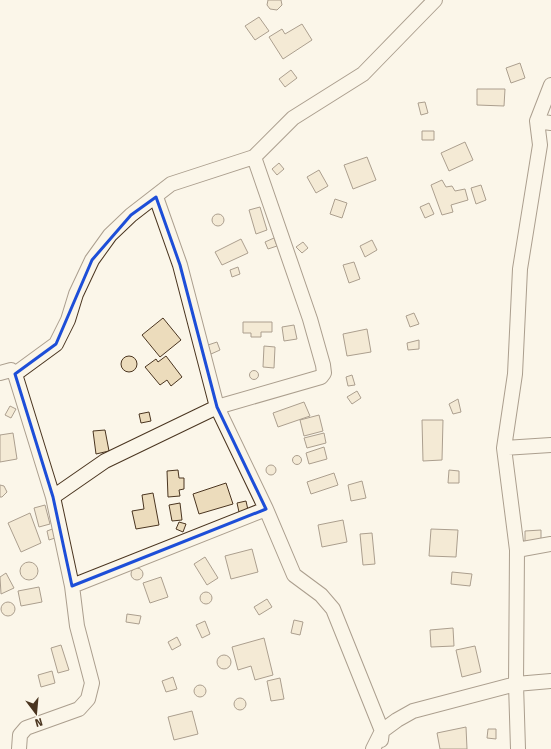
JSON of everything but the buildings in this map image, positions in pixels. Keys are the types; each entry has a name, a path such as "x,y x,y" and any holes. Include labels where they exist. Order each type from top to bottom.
{"street":[{"path":"14,374 56,344 68,320 76,294 92,260 110,235 130,215 156,197 171,184 254,157 293,118 363,74 435,0"},
{"path":"518,749 516,684 516,550 504,448 515,374 520,269 540,145 537,122 551,85"},
{"path":"537,122 551,123"},
{"path":"53,497 105,461 217,407 316,380 324,373 310,319 254,157"},
{"path":"156,197 180,265 217,407 266,509 294,575 320,595 333,609 382,731 381,749"},
{"path":"0,373 11,370 14,374 53,497 72,586 77,626 92,683 88,699 79,709 26,728 20,735 19,749"},
{"path":"504,448 551,445"},
{"path":"72,586 266,509"},
{"path":"516,550 551,544"},
{"path":"374,749 382,731 413,711 516,684 551,681"}],"highlighted area":[{"path":"156,197 180,265 217,407 266,509 72,586 53,497 15,374 56,344 92,260 131,215"}]}
